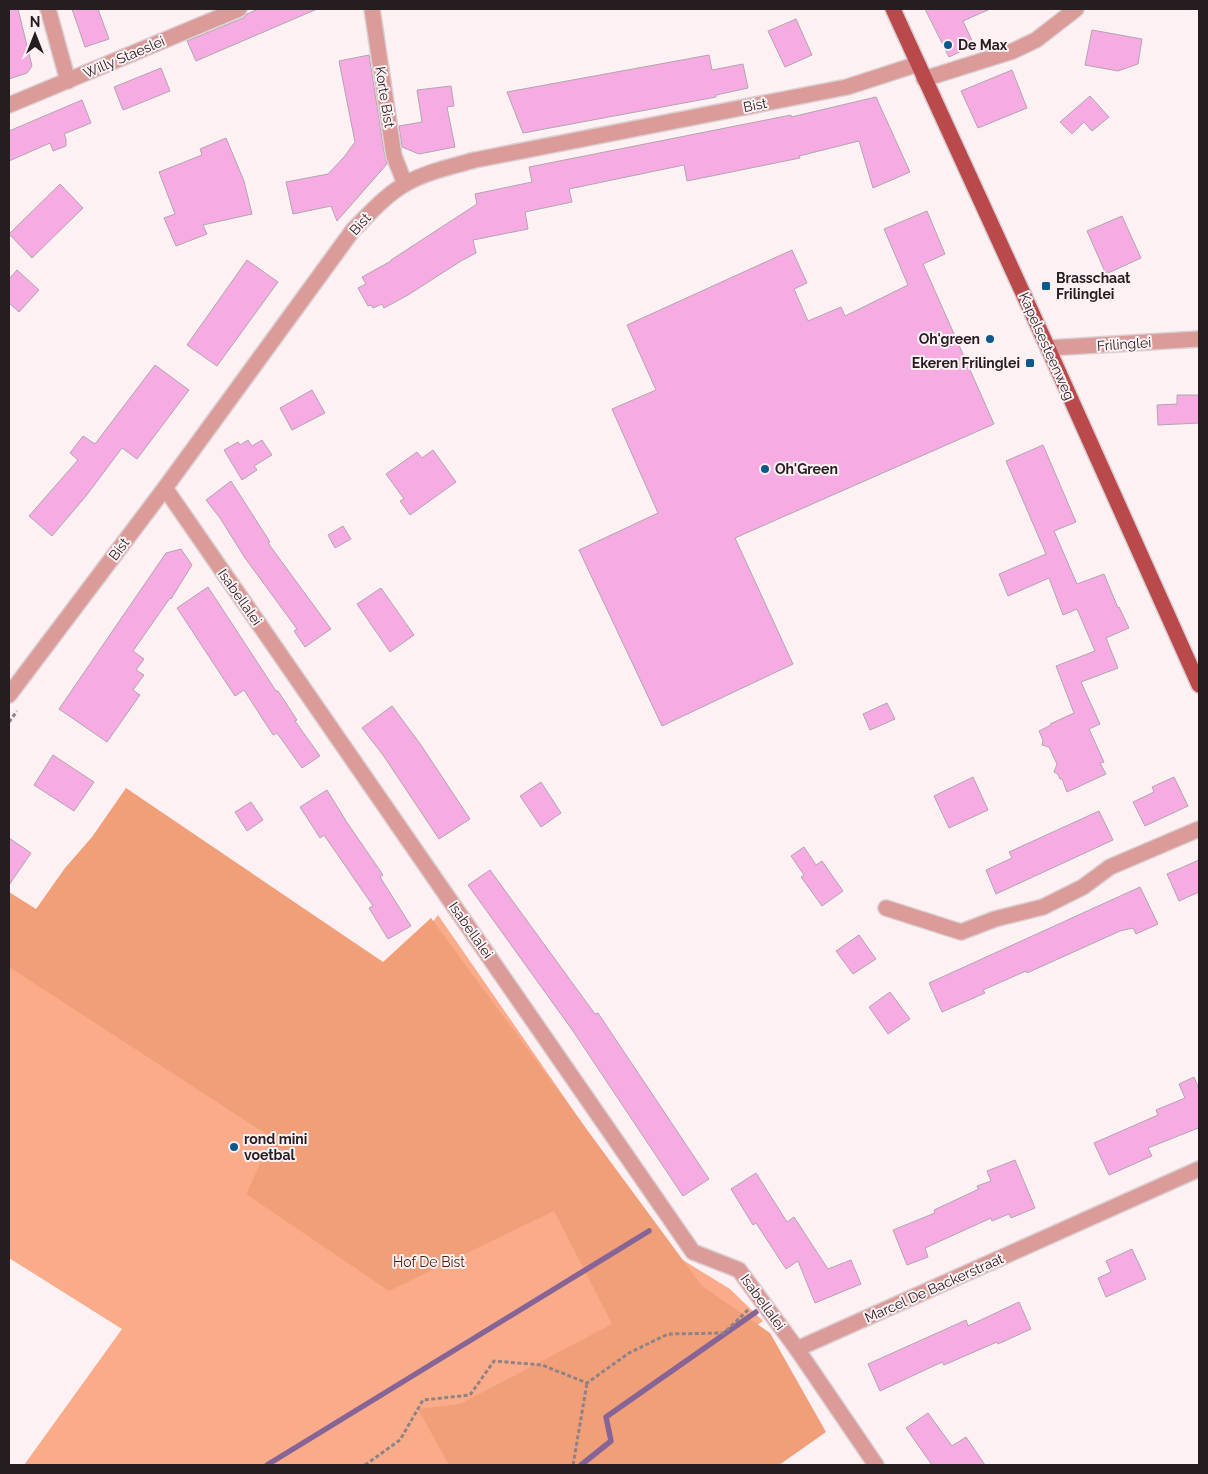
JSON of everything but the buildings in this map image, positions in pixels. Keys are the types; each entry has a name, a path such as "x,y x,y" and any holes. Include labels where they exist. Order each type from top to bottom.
{"main road":[{"name":"Kapelsesteenweg","path":"893,9 1199,685"}],"street":[{"path":"48,9 68,81"},
{"name":"Willy Staeslei","path":"9,106 239,9"},
{"name":"Korte Bist","path":"372,9 394,156 405,184"},
{"path":"924,79 1013,51 1036,40 1076,9"},
{"name":"Bist","path":"9,695 165,488 353,230 376,206 405,184 437,171 476,160 847,87 918,64"},
{"name":"Frilinglei","path":"1048,348 1199,339"},
{"name":"Isabellalei","path":"165,488 693,1252 739,1270 797,1349"},
{"path":"886,908 961,932 995,919 1042,907 1083,887 1110,867 1199,829"},
{"name":"Marcel De Backerstraat","path":"797,1349 1199,1170"},
{"path":"797,1349 876,1465"}],"path":[{"path":"573,1465 587,1382 629,1353 668,1334 724,1333 760,1298"},
{"path":"365,1465 400,1440 423,1400 470,1394 494,1361 542,1365 587,1382"}],"green space":[{"path":"126,788 383,962 431,918 702,1286 770,1333 826,1432 779,1465 449,1465 418,1409 460,1404 612,1324 554,1211 389,1291 246,1194 272,1138 9,967 9,892 36,909 65,868 92,837"},
{"name":"Hof De Bist","path":"438,915 673,1254 730,1289 763,1321 733,1343 647,1465 24,1465 122,1329 9,1258 9,925 282,1121"}],"waterway":[{"path":"267,1465 649,1231"},
{"path":"581,1465 611,1441 606,1417 756,1312"}],"place":[{"name":"De Max","path":"948,45"},
{"name":"Brasschaat Frilinglei","path":"1046,286"},
{"name":"Oh'green","path":"990,339"},
{"name":"Ekeren Frilinglei","path":"1030,363"},
{"name":"Oh'Green","path":"765,469"},
{"name":"rond mini voetbal","path":"234,1147"}]}
